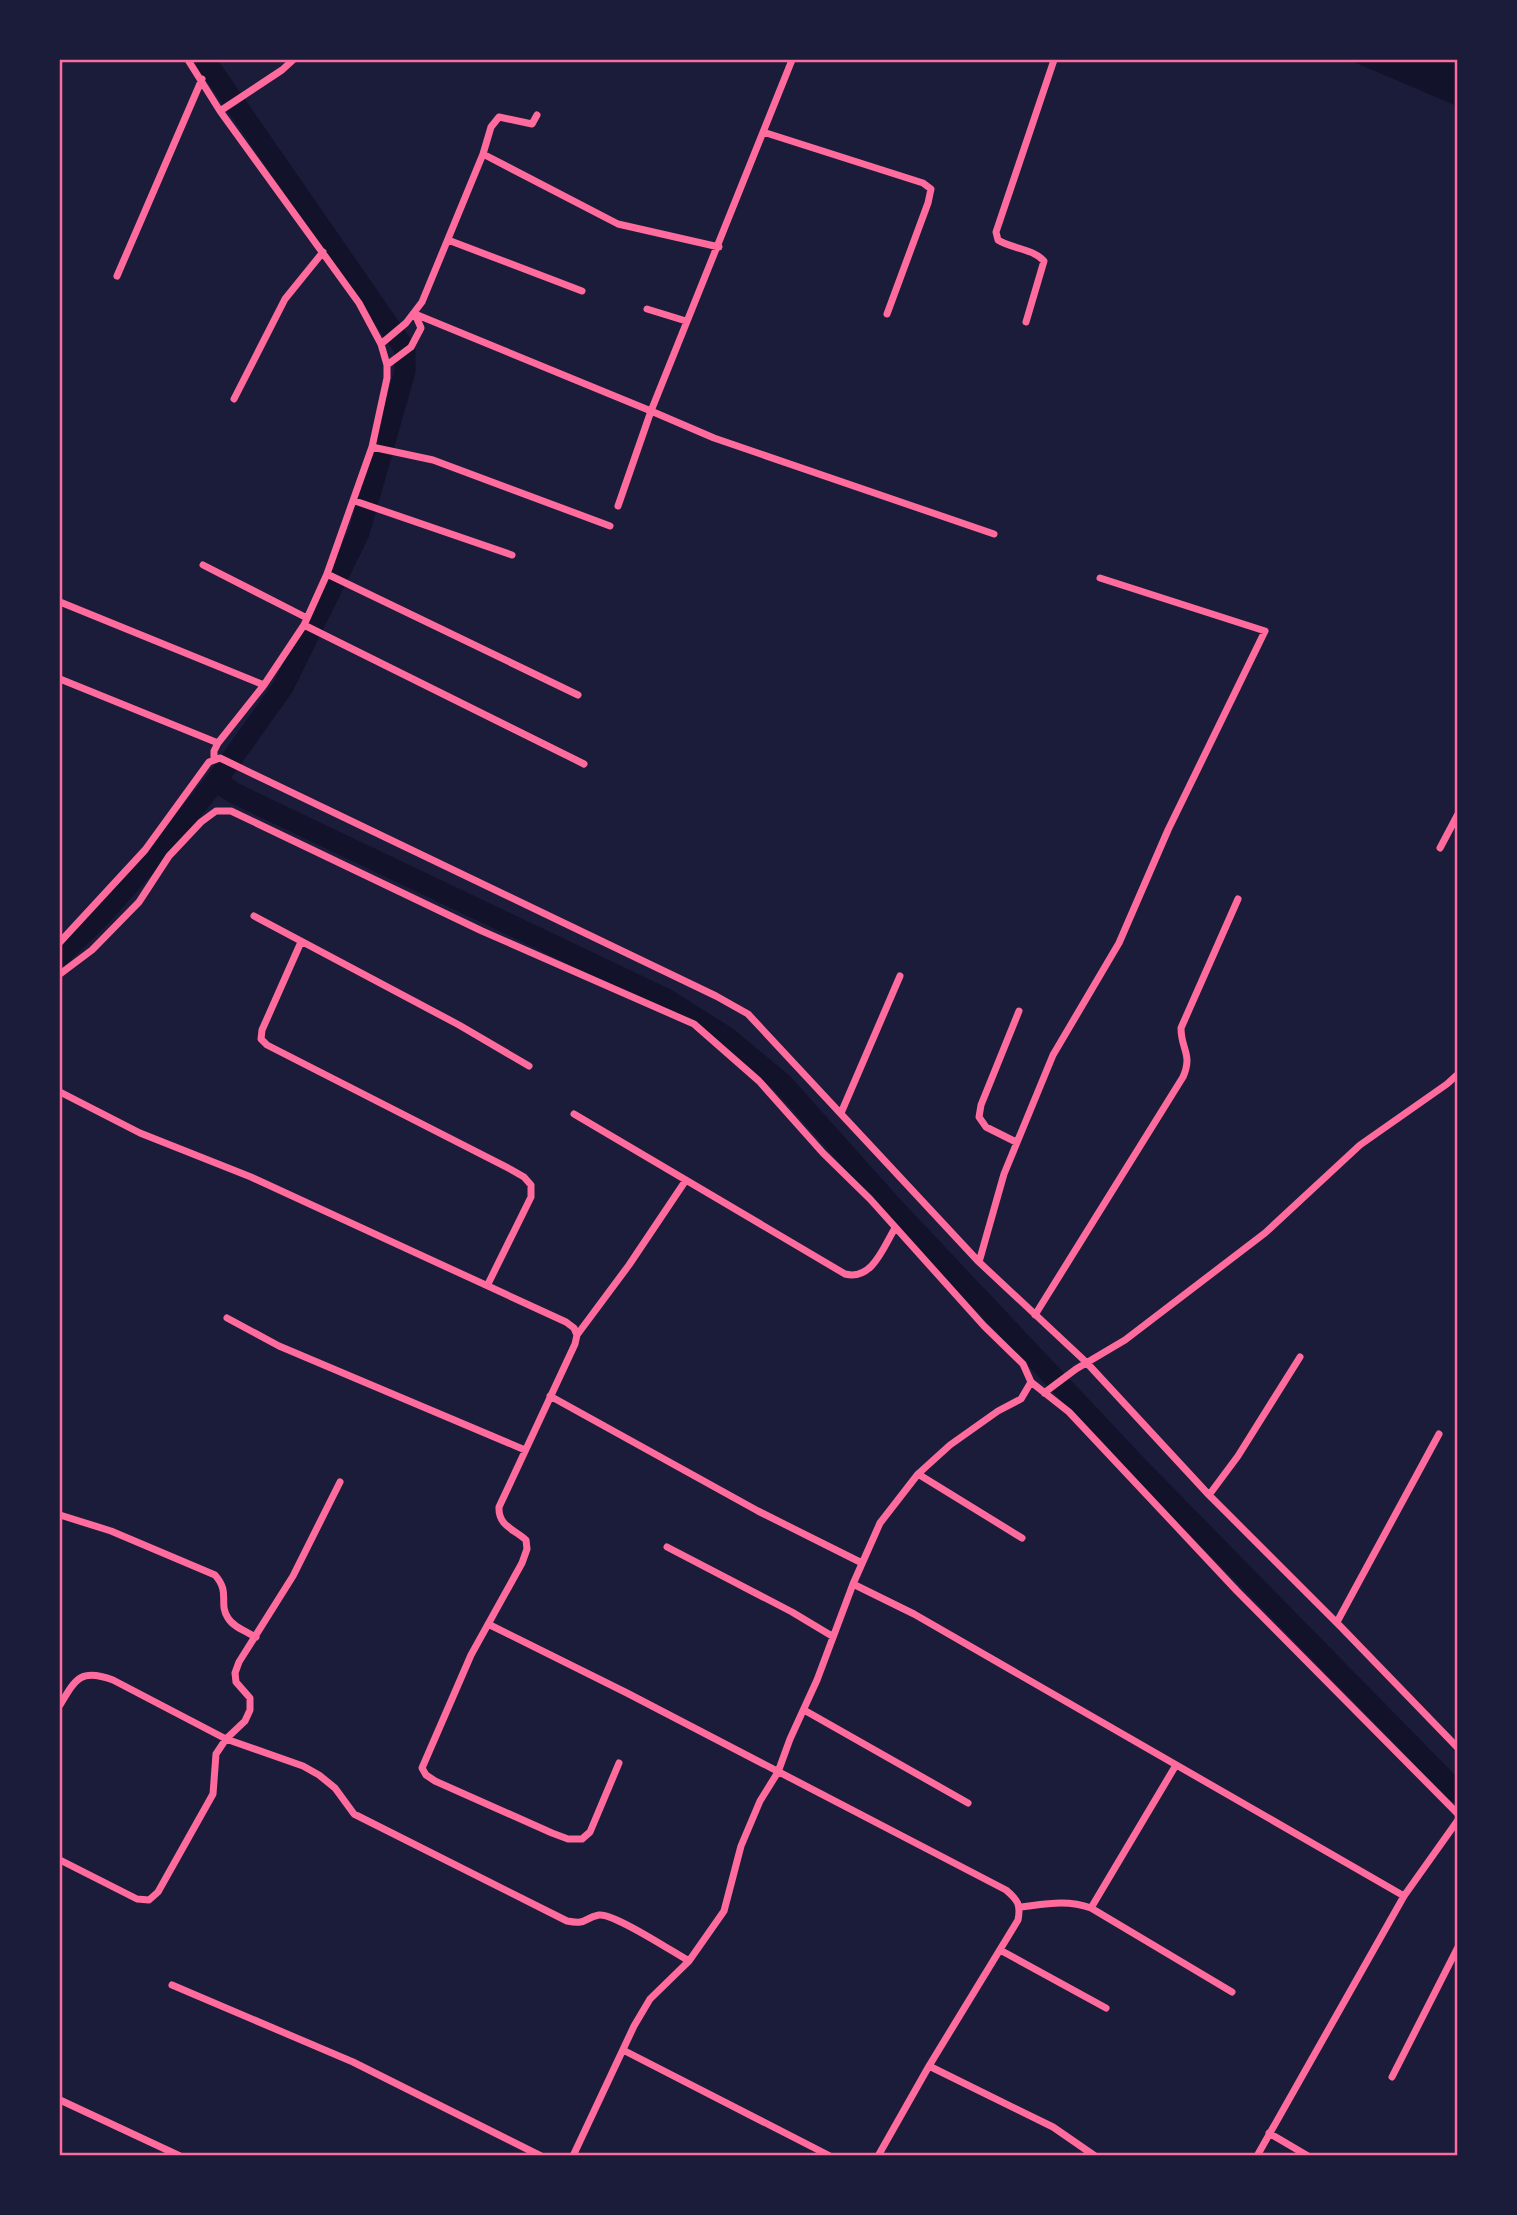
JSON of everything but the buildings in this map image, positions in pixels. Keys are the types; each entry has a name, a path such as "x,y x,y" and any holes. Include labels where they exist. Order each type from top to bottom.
{"street":[{"path":"188,60 220,111 385,342 387,365 376,448 330,576 307,623 264,685 218,743 214,751 217,759"},
{"path":"220,111 293,60"},
{"path":"618,506 686,321 719,247 792,60"},
{"path":"1026,322 1044,261 1038,255 998,240 996,232 1054,60"},
{"path":"117,276 202,79"},
{"path":"385,342 407,323 422,302 483,154 491,127 499,117 532,124 537,115"},
{"path":"763,132 923,183 931,189 887,314"},
{"path":"483,154 618,224 719,247"},
{"path":"448,240 582,291"},
{"path":"234,399 285,299 323,252"},
{"path":"647,309 686,321"},
{"path":"387,365 411,347 421,328 415,314"},
{"path":"415,314 714,438 994,534"},
{"path":"376,448 433,460 610,526"},
{"path":"358,503 512,555"},
{"path":"203,565 319,632 584,764"},
{"path":"330,576 578,695"},
{"path":"979,1262 1004,1174 1053,1055 1119,943 1168,830 1265,631 1100,578"},
{"path":"60,602 264,685"},
{"path":"60,679 218,743"},
{"path":"60,942 145,850 209,762 217,759 716,996 748,1014 979,1262 1086,1362 1209,1495 1458,1748"},
{"path":"60,974 92,950 139,902 169,856 201,822 216,811 231,811 482,931 694,1024 759,1081 984,1326 1023,1364 1031,1382 1069,1412 1237,1591 1458,1814"},
{"path":"1440,848 1458,814"},
{"path":"1035,1315 1183,1077 1189,1055 1181,1039 1181,1028 1238,899"},
{"path":"254,916 529,1066"},
{"path":"301,942 264,1023 261,1039 267,1045 510,1169 524,1177 531,1185 531,1197 488,1284"},
{"path":"841,1113 900,976"},
{"path":"1016,1142 986,1127 979,1116 1019,1012"},
{"path":"1044,1393 1076,1368 1125,1340 1265,1233 1346,1156 1458,1074"},
{"path":"60,1091 140,1133 251,1177 488,1284 566,1322 574,1328 577,1335"},
{"path":"574,1114 845,1274 855,1276 865,1273 895,1228"},
{"path":"619,1763 590,1832 582,1839 568,1839 552,1833 426,1775 422,1768 471,1655 522,1563 527,1549 526,1540 504,1525 498,1517 504,1494 577,1335 629,1265 685,1180"},
{"path":"227,1318 279,1346 525,1450"},
{"path":"1209,1495 1238,1456 1300,1357"},
{"path":"573,2155 634,2026 650,1999 689,1961 724,1912 741,1846 760,1801 778,1772 880,1523 918,1474 950,1445 998,1411 1021,1399 1031,1382"},
{"path":"550,1396 758,1511 862,1563"},
{"path":"1336,1622 1439,1434"},
{"path":"918,1474 1022,1538"},
{"path":"60,1860 124,1894 149,1900 158,1892 213,1794 216,1754 226,1739 246,1721 250,1710 250,1698 236,1682 235,1673 239,1662 293,1576 340,1482"},
{"path":"60,1515 111,1531 215,1575 223,1583 227,1618 256,1637"},
{"path":"667,1547 832,1636"},
{"path":"853,1584 914,1614 1404,1896"},
{"path":"488,1624 627,1692 1006,1890 1017,1899 1021,1907 1018,1920 878,2155"},
{"path":"60,1705 74,1680 97,1674 226,1739 303,1766 335,1788 354,1814 567,1921 579,1923 599,1915 615,1919 689,1961"},
{"path":"804,1710 968,1804"},
{"path":"1091,1908 1175,1765"},
{"path":"1257,2155 1404,1896 1458,1820"},
{"path":"1021,1907 1061,1902 1078,1903 1091,1908 1233,1992"},
{"path":"1392,2077 1458,1947"},
{"path":"1000,1950 1106,2008"},
{"path":"172,1985 353,2062 541,2155"},
{"path":"623,2050 830,2155"},
{"path":"929,2066 1053,2127 1095,2155"},
{"path":"60,2100 180,2155"},
{"path":"1269,2133 1308,2155"}],"shaded area":[{"path":"1349,60 1457,60 1457,106"}],"waterway":[{"path":"60,956 101,916 165,844 216,781 283,687 359,533 405,371 405,349 205,60"},
{"path":"216,781 234,793 666,999 728,1038 783,1084 892,1206 1140,1469 1458,1793"}]}
